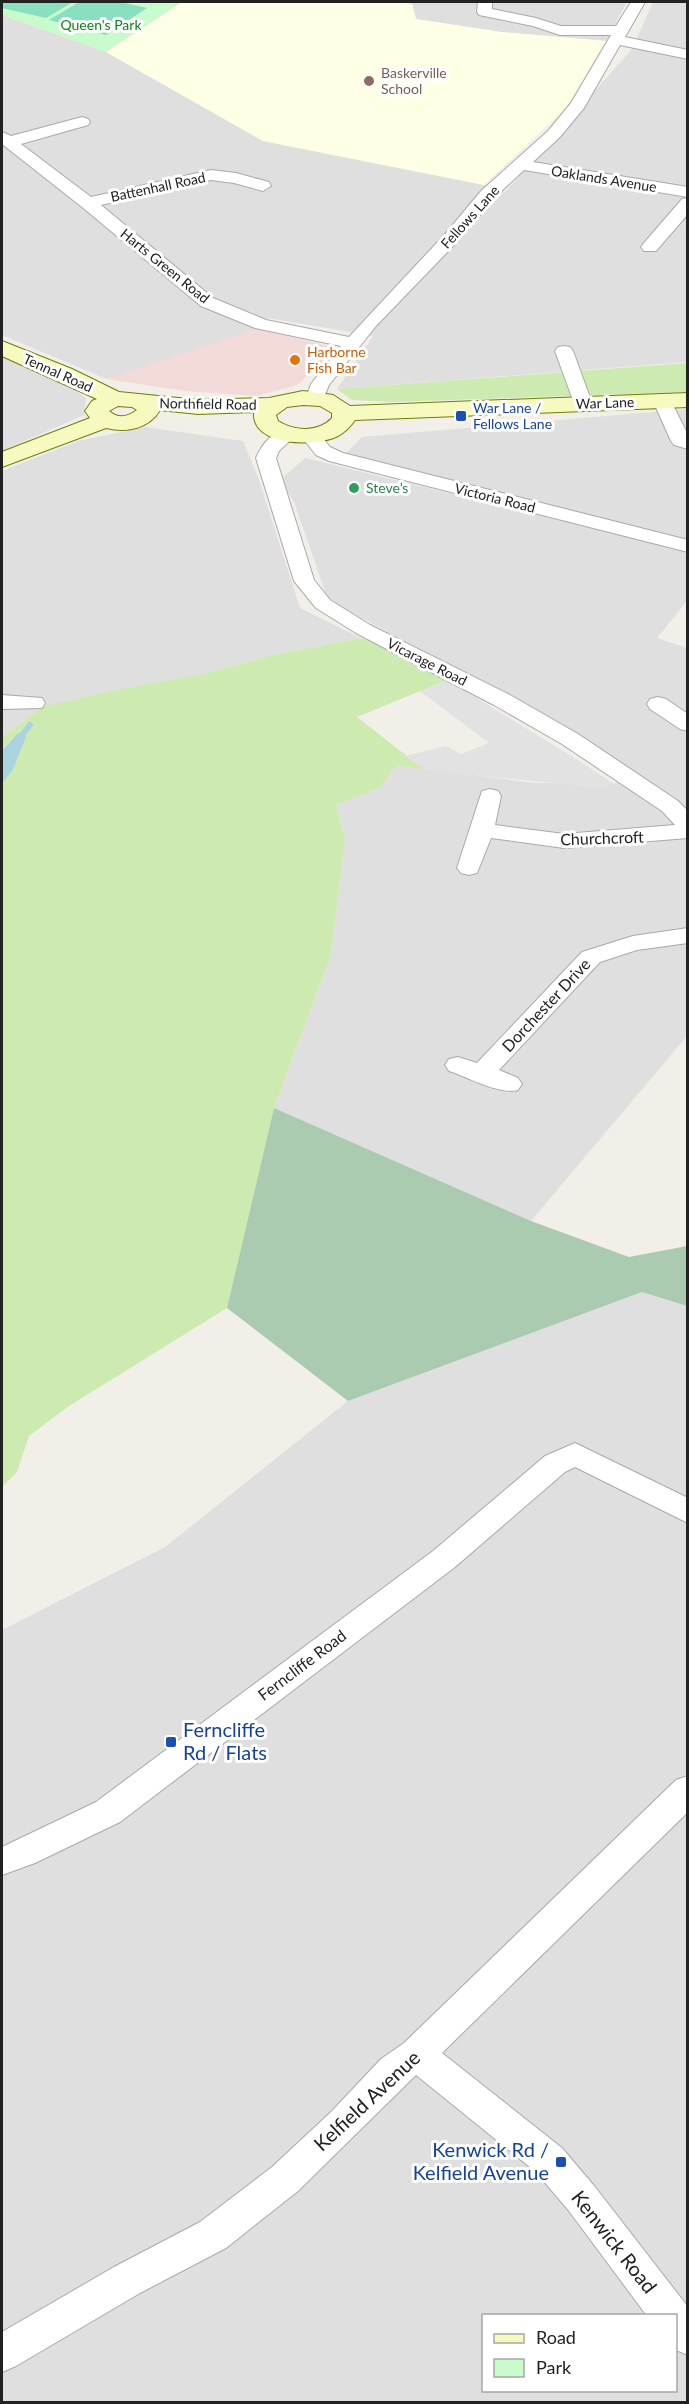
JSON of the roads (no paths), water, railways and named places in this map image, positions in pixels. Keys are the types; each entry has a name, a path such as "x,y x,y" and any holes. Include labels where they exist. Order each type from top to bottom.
{"street":[{"path":"485,2 484,12 536,22 560,30 619,36 687,55"},
{"name":"Fellows Lane","path":"315,398 320,384 370,322 452,237 487,195 554,134 578,105 638,2"},
{"path":"5,139 82,122"},
{"name":"Harts Green Road","path":"5,139 88,203 207,302 261,324 354,343"},
{"name":"Oaklands Avenue","path":"521,165 687,192"},
{"name":"Battenhall Road","path":"88,203 211,175 236,177 263,186"},
{"path":"650,247 687,203"},
{"name":"Tennal Road","path":"2,348 64,374 110,410"},
{"path":"564,351 583,403"},
{"path":"275,421 292,399 315,398 334,404 344,413 344,419 333,430 311,436"},
{"name":"War Lane","path":"344,413 687,400"},
{"path":"662,401 681,441 687,443"},
{"path":"2,460 110,410"},
{"name":"Northfield Road","path":"110,410 118,423 141,411 201,419 275,421 311,436"},
{"name":"Vicarage Road","path":"275,421 266,458 304,581 323,604 363,629 502,700 679,801 687,826"},
{"name":"Victoria Road","path":"311,436 323,451 336,457 687,546"},
{"path":"2,702 34,703"},
{"path":"658,704 687,724"},
{"path":"469,868 482,830 490,796"},
{"name":"Churchcroft","path":"482,830 564,841 687,831"},
{"name":"Dorchester Drive","path":"482,1073 591,957 633,943 687,935"},
{"path":"458,1065 509,1084"},
{"name":"Ferncliffe Road","path":"2,1861 108,1812 444,1559 555,1464 575,1454 687,1512"},
{"name":"Kelfield Avenue","path":"2,2353 127,2280 213,2235 285,2179 344,2124 394,2071 417,2054 687,1790"},
{"name":"Kenwick Road","path":"417,2054 549,2160 582,2199 669,2314"},
{"path":"677,2324 687,2336"}],"water":[{"path":"18,733 26,737 13,769 2,784 2,751"}],"waterway":[{"path":"16,743 30,725"}],"place":[{"name":"Baskerville School","path":"369,81"},
{"name":"Harborne Fish Bar","path":"295,360"},
{"name":"War Lane / Fellows Lane","path":"461,416"},
{"name":"Steve’s","path":"354,488"},
{"name":"Ferncliffe Rd / Flats","path":"171,1742"},
{"name":"Kenwick Rd / Kelfield Avenue","path":"561,2162"}],"park label":[{"name":"Queen's Park","path":"101,25"}]}
